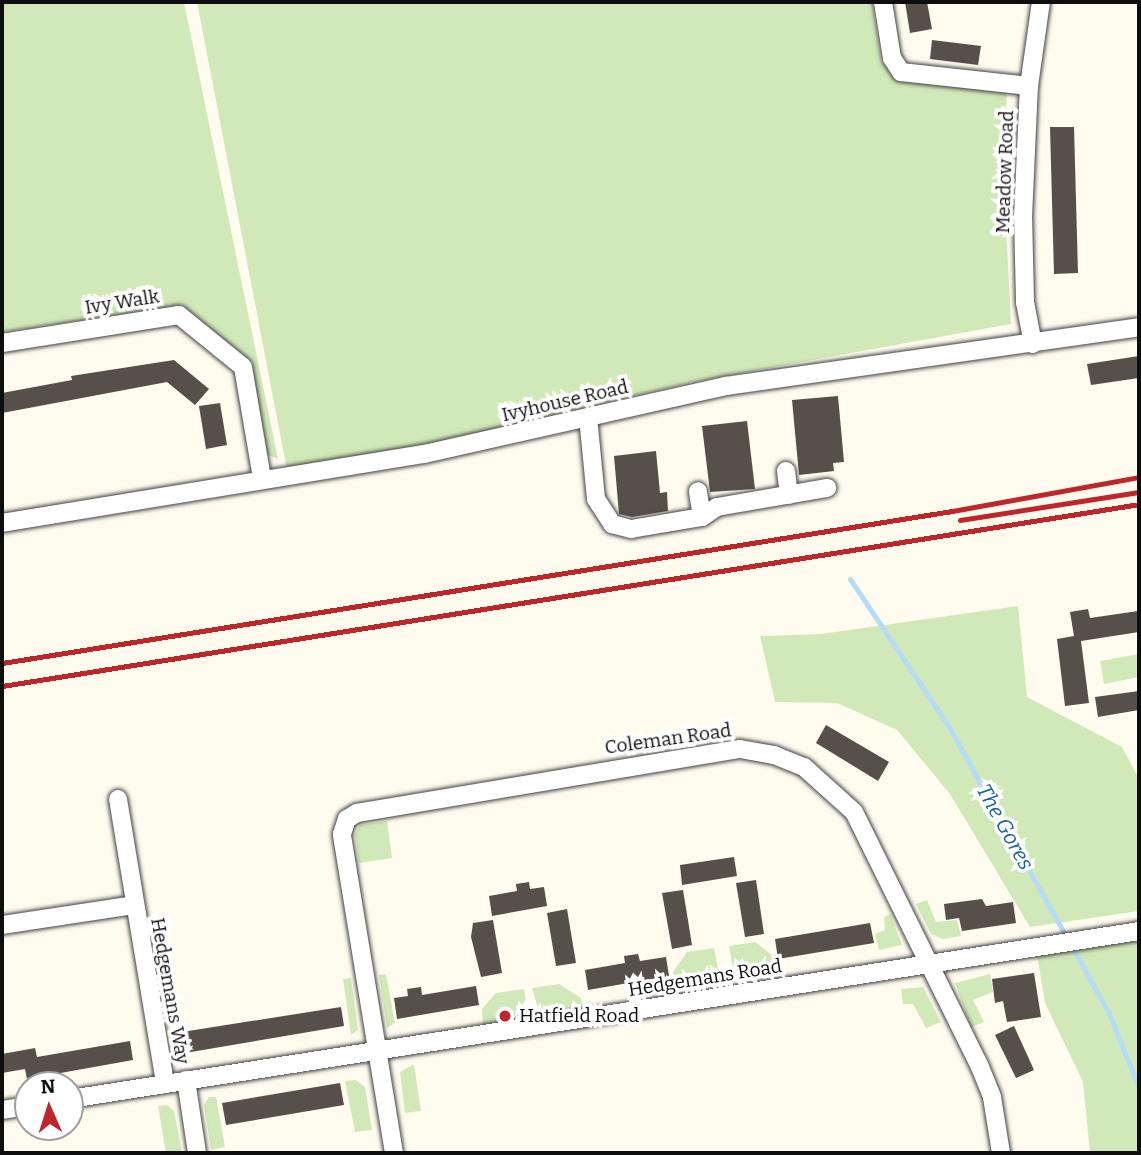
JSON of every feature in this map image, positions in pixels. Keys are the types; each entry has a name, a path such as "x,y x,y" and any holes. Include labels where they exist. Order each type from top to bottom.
{"street":[{"path":"883,2 892,58 901,72 1028,86"},
{"name":"Meadow Road","path":"1033,344 1025,302 1023,217 1028,86 1041,2"},
{"name":"Ivy Walk","path":"2,343 179,314 243,367 262,478"},
{"name":"Ivyhouse Road","path":"2,523 262,478 424,454 726,386 1139,327"},
{"path":"588,416 596,499 612,524 631,528 702,517 717,507 827,488"},
{"path":"786,471 789,495"},
{"path":"698,491 702,517"},
{"name":"Coleman Road","path":"375,1051 342,834 347,819 357,813 705,752 740,749 774,755 804,767 854,812 929,962 992,1097 1001,1153"},
{"name":"Hedgemans Way","path":"118,799 165,1084"},
{"name":"Hedgemans Way","path":"2,925 134,905"},
{"name":"Hedgemans Road","path":"84,1097 1139,931"},
{"path":"375,1051 394,1153"},
{"path":"186,1080 197,1153"}],"green space":[{"path":"2,2 184,2 278,459 268,455 249,359 182,305 2,332"},
{"path":"197,2 872,2 881,60 893,77 1007,91 1003,168 1011,324 692,382 423,446 287,470"},
{"path":"1018,606 1027,697 1122,747 1139,779 1139,911 1030,927 950,794 897,730 837,703 775,702 760,636 821,634"},
{"path":"1139,654 1139,677 1104,684 1100,661"},
{"path":"387,821 392,858 359,863 355,834 360,825"},
{"path":"927,900 936,922 957,920 961,936 943,939 931,934 916,904"},
{"path":"890,914 902,945 879,950 875,934 885,930 884,917"},
{"path":"1139,939 1139,1153 1090,1153 1083,1082 1045,1003 1037,955"},
{"path":"755,942 772,955 776,968 734,975 729,946"},
{"path":"714,948 719,974 676,983 673,972 687,952"},
{"path":"386,974 395,1023 387,1028 379,975"},
{"path":"990,974 993,992 973,1000 984,1022 971,1027 955,983"},
{"path":"351,978 358,1030 351,1035 343,979"},
{"path":"559,984 581,998 583,1009 540,1015 532,988"},
{"path":"923,987 941,1022 926,1028 913,1004 903,1004 901,989"},
{"path":"524,989 528,1014 521,1020 483,1025 482,1009 496,993"},
{"path":"414,1064 421,1111 405,1113 400,1072"},
{"path":"356,1080 365,1087 372,1130 355,1132 345,1081"},
{"path":"209,1097 216,1097 225,1147 211,1150 204,1105"},
{"path":"167,1105 174,1111 182,1153 166,1153 158,1106"}],"building":[{"path":"905,2 927,2 932,29 910,33"},
{"path":"932,40 981,46 978,65 930,59"},
{"path":"1050,127 1074,127 1078,273 1054,274"},
{"path":"1139,356 1139,378 1091,385 1087,364"},
{"path":"174,360 209,389 195,405 167,382 2,413 2,393 72,380 71,376"},
{"path":"838,396 844,462 833,463 834,471 799,475 792,400"},
{"path":"220,403 227,445 206,449 199,406"},
{"path":"747,421 755,489 710,492 702,426"},
{"path":"656,451 660,493 667,492 668,511 632,517 619,514 614,456"},
{"path":"1088,609 1090,618 1138,611 1139,632 1081,641 1089,703 1065,706 1057,639 1074,636 1070,612"},
{"path":"1139,691 1139,710 1098,717 1095,697"},
{"path":"826,725 889,762 878,781 816,743"},
{"path":"734,857 737,876 682,885 680,865"},
{"path":"756,880 764,934 745,937 736,883"},
{"path":"529,882 530,889 544,887 547,906 492,916 489,896 517,891 516,884"},
{"path":"683,890 692,945 672,949 662,893"},
{"path":"982,899 986,906 1013,902 1016,923 962,931 959,918 946,920 944,904"},
{"path":"567,909 576,963 556,966 547,913"},
{"path":"493,920 502,973 481,977 471,937 473,923"},
{"path":"870,923 874,943 778,959 775,939"},
{"path":"638,954 640,961 666,957 669,976 588,990 585,970 625,963 624,956"},
{"path":"1034,973 1041,1017 1007,1022 1003,1001 995,1003 992,979"},
{"path":"476,986 479,1005 397,1019 394,998 408,996 407,989 421,987 422,995"},
{"path":"341,1007 344,1026 185,1053 182,1032"},
{"path":"1014,1026 1034,1070 1016,1078 995,1035"},
{"path":"130,1041 133,1060 72,1071 25,1069 2,1073 2,1054 35,1048 37,1057"},
{"path":"340,1083 344,1105 226,1125 222,1103"}],"waterway":[{"name":"The Gores","path":"850,579 949,727 1108,1011 1139,1088"}],"railway":[{"path":"2,663 952,511 1139,477"},
{"path":"960,520 1139,492"},
{"path":"2,686 1139,504"}],"place":[{"name":"Hatfield Road","path":"505,1016"}]}
